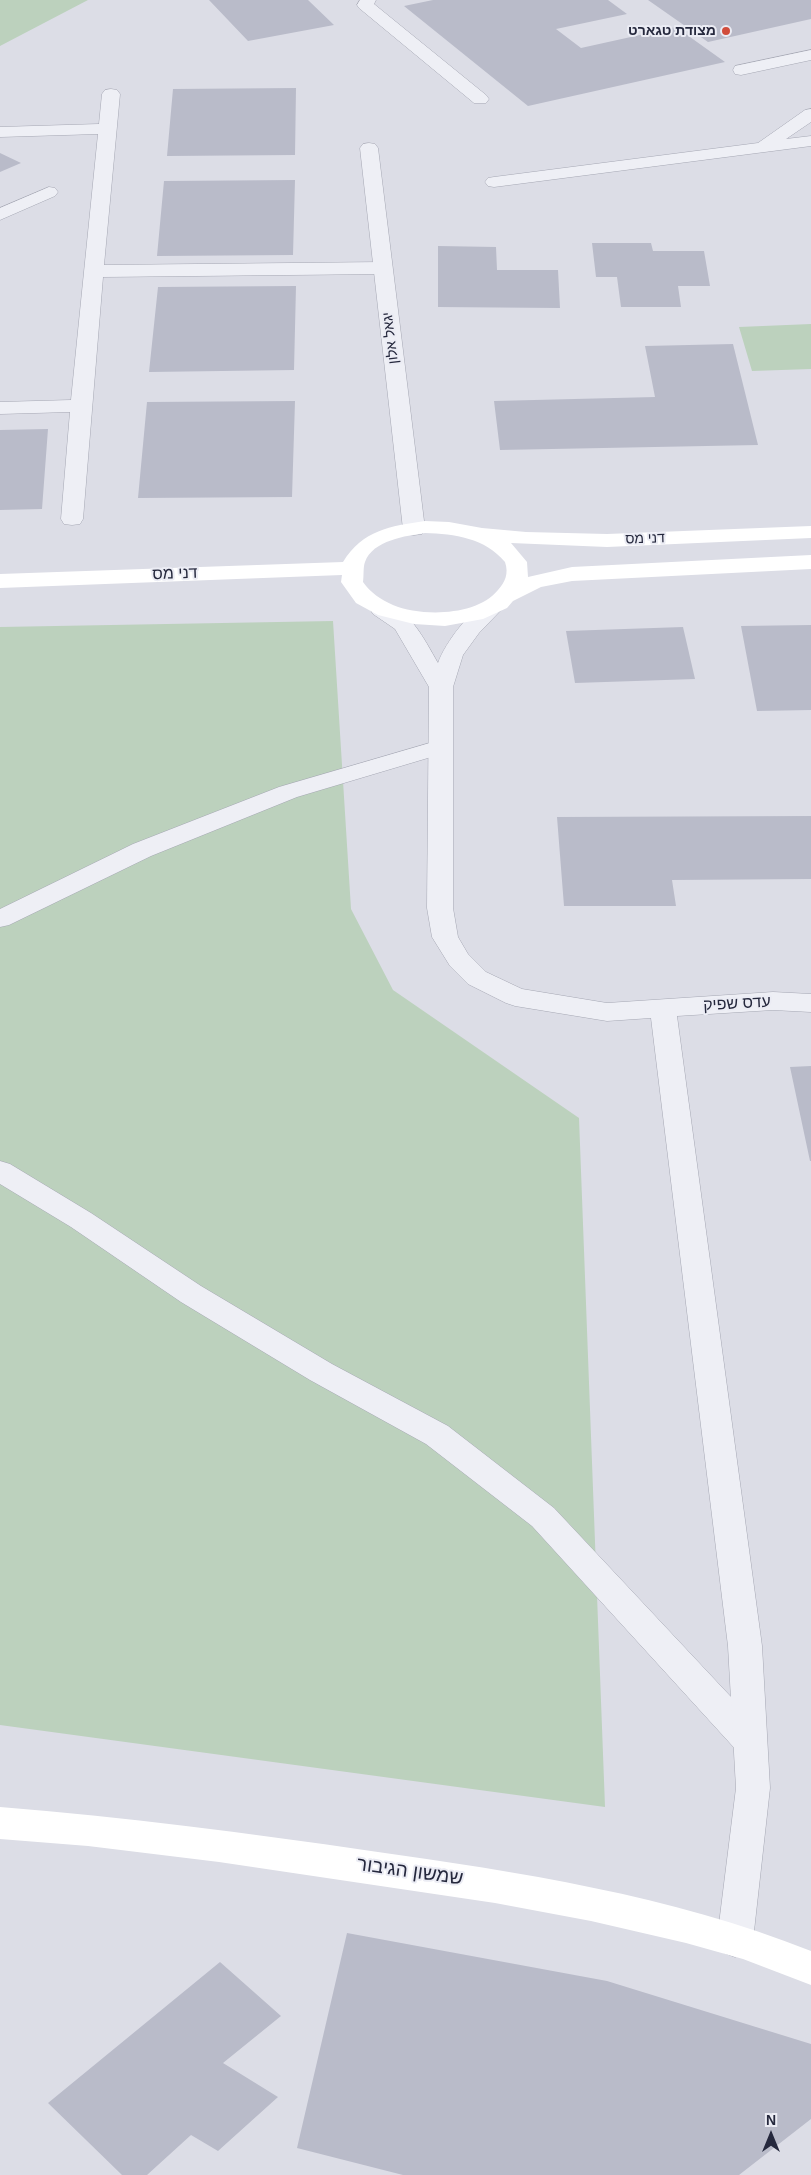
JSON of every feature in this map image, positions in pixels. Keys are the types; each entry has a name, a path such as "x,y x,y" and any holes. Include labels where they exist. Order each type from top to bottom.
{"street":[{"path":"368,0 365,5 480,99"},
{"path":"741,70 811,55"},
{"path":"72,519 111,94"},
{"path":"762,148 811,114"},
{"path":"0,132 108,129"},
{"path":"494,182 811,141"},
{"name":"יגאל אלון","path":"369,148 414,528"},
{"path":"0,215 49,192"},
{"path":"94,271 383,268"},
{"path":"0,408 81,406"},
{"path":"453,527 479,534 501,544 515,558 519,574 501,601 471,628 452,655 440,687 404,625 362,596 352,580 351,568 358,553 375,540 398,531 414,528 453,527"},
{"name":"דני מס","path":"479,534 514,538 626,540 811,532"},
{"name":"דני מס","path":"501,601 534,582 572,574 811,562"},
{"name":"דני מס","path":"0,580 351,568"},
{"path":"381,609 407,617 437,620 467,617 501,601"},
{"name":"עדס שפיק","path":"440,687 440,908 445,937 459,960 477,978 515,997 556,1006 607,1012 773,1001 811,1003"},
{"path":"0,919 142,850 288,792 440,746"},
{"path":"663,1009 745,1646 753,1788 735,1940"},
{"path":"6,1180 81,1220 190,1294 321,1372 437,1435 543,1517 750,1741"},
{"name":"שמשון הגיבור","path":"0,1823 69,1828 283,1854 471,1881 566,1898 735,1940 811,1968"}],"green space":[{"path":"0,0 88,0 0,46"},
{"path":"811,324 811,369 752,371 739,327"},
{"path":"333,621 351,909 393,990 579,1118 605,1807 0,1725 0,627"}],"building":[{"path":"209,0 308,0 334,25 248,41"},
{"path":"433,0 608,0 627,14 556,29 581,48 676,27 725,62 528,106 404,6"},
{"name":"מצודת טגארט","path":"648,0 811,0 811,19 708,42"},
{"path":"296,88 295,155 167,156 173,89"},
{"path":"0,153 21,163 0,172"},
{"path":"295,180 293,255 157,256 164,181"},
{"path":"592,243 651,243 653,251 704,251 710,286 678,286 681,307 621,307 617,277 596,277"},
{"path":"438,246 496,247 497,270 558,270 560,308 438,307"},
{"path":"296,286 294,370 149,372 158,287"},
{"path":"733,344 758,445 500,450 494,401 655,397 645,346"},
{"path":"295,401 292,497 138,498 147,402"},
{"path":"48,429 42,509 0,510 0,430"},
{"path":"811,625 811,710 757,711 741,626"},
{"path":"683,627 695,679 575,683 566,631"},
{"path":"811,816 811,879 672,880 676,906 564,906 557,817"},
{"path":"811,1066 811,1161 810,1161 790,1067"},
{"path":"347,1933 607,1981 811,2044 811,2119 739,2175 403,2175 297,2148"},
{"path":"220,1962 281,2016 223,2063 278,2097 218,2151 191,2135 147,2175 122,2175 48,2103"}],"place":[{"name":"מצודת טגארט","path":"726,31"}]}
